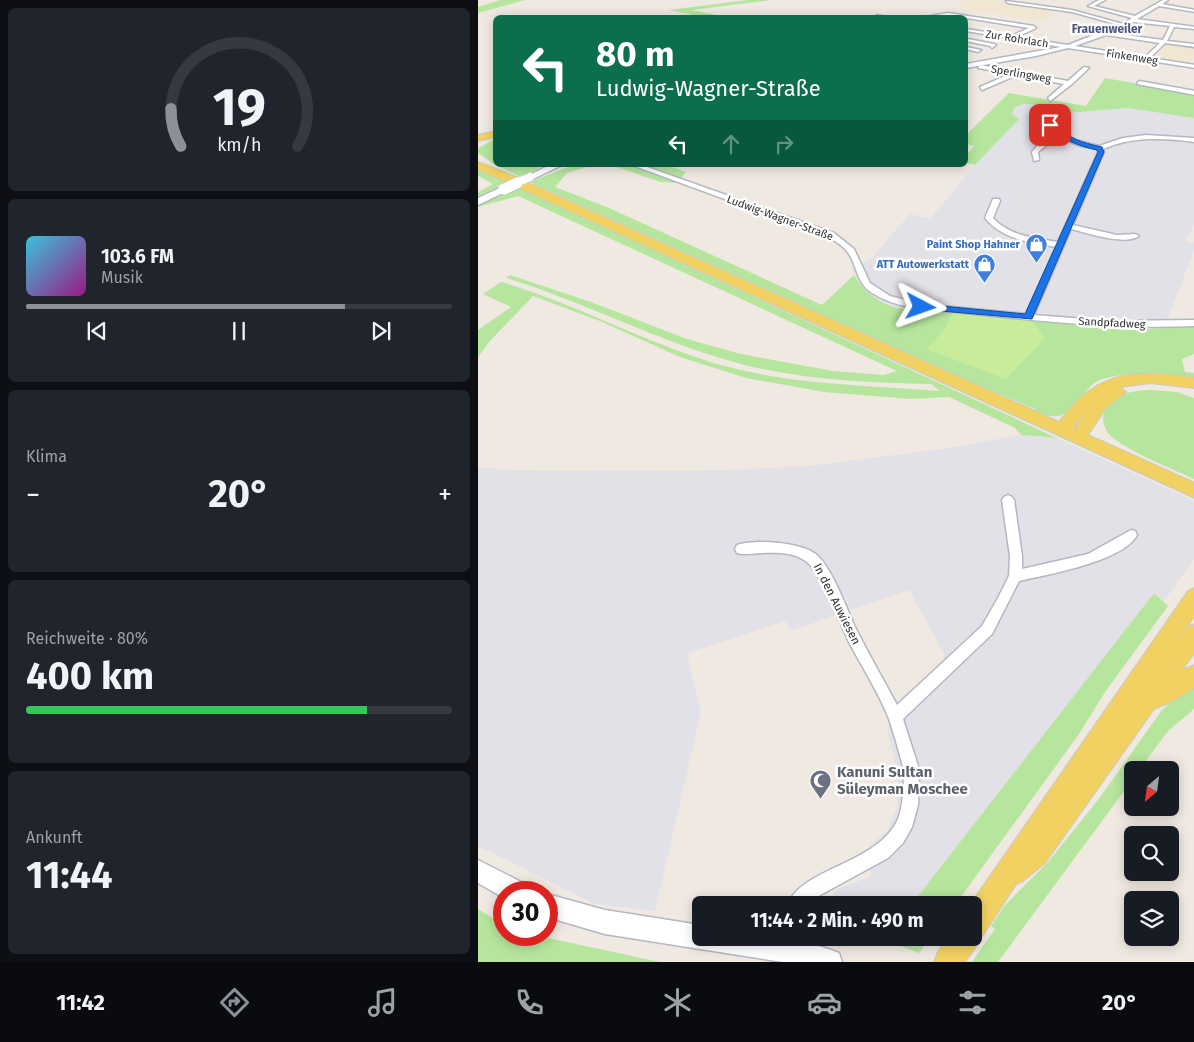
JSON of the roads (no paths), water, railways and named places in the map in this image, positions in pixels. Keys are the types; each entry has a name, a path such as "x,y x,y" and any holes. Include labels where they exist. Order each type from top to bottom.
{"main road":[{"path":"478,140 493,135"},
{"path":"478,161 504,182"},
{"path":"478,165 504,182 1062,430 1194,491"},
{"path":"1062,430 1094,395 1107,386 1119,381 1143,377 1194,383"},
{"path":"1078,438 1094,412 1114,393 1145,385 1161,386 1194,394"},
{"path":"1094,412 1094,422 1099,434 1134,463"},
{"path":"982,911 1194,598"},
{"path":"1000,884 1036,854 1194,634"},
{"path":"1149,699 1159,698 1194,674"},
{"path":"948,962 959,946"}],"street":[{"path":"1103,0 1090,6 1134,19 1194,28"},
{"path":"968,65 1069,47 1106,34 1166,0"},
{"path":"1008,2 1076,12 1123,25"},
{"path":"1052,8 1059,4"},
{"path":"1158,5 1194,11"},
{"path":"948,14 955,9"},
{"path":"941,15 955,15"},
{"path":"968,17 1034,27"},
{"path":"1011,38 1041,25"},
{"path":"1146,59 1164,42 1173,25"},
{"name":"Zur Rohrlach","path":"968,30 1069,47"},
{"path":"968,39 977,32"},
{"path":"1106,34 1194,46"},
{"path":"968,41 994,45 992,46"},
{"name":"Finkenweg","path":"1069,47 1194,67"},
{"path":"968,48 978,50"},
{"name":"Sperlingweg","path":"968,65 1017,73 1029,73 1070,83"},
{"path":"1050,99 1086,68"},
{"path":"982,88 1017,73"},
{"path":"1139,83 1194,93"},
{"path":"1050,125 1065,138 1076,143 1100,148 1111,142 1149,135 1194,140"},
{"path":"1036,160 1035,152 1040,146 1065,138"},
{"path":"1029,317 1101,152 1100,148"},
{"path":"478,202 504,182 530,177 553,167"},
{"name":"Ludwig-Wagner-Straße","path":"641,167 831,235 842,241 853,254 862,279 874,291 894,302 908,306 1029,317"},
{"path":"996,201 989,218 994,226 1010,234 1060,245"},
{"path":"1069,226 1117,237 1135,236"},
{"name":"Sandpfadweg","path":"1029,317 1106,324 1162,325 1194,323"},
{"path":"895,716 930,686 987,630 1015,576 1016,556 1008,500"},
{"path":"1015,576 1094,558 1120,545 1131,535"},
{"name":"In den Auwiesen","path":"741,549 783,548 800,550 813,559 826,579 853,636 895,716 911,769 910,805 906,821 897,837 882,852 804,896"},
{"path":"478,871 497,881"},
{"path":"558,909 630,926 692,933"},
{"path":"790,946 830,962"}],"place":[{"name":"Paint Shop Hahner","path":"1036,263"},
{"name":"ATT Autowerkstatt","path":"985,283"},
{"name":"Kanuni Sultan Süleyman Moschee","path":"821,800"}],"district":[{"name":"Frauenweiler","path":"1107,29"}]}
